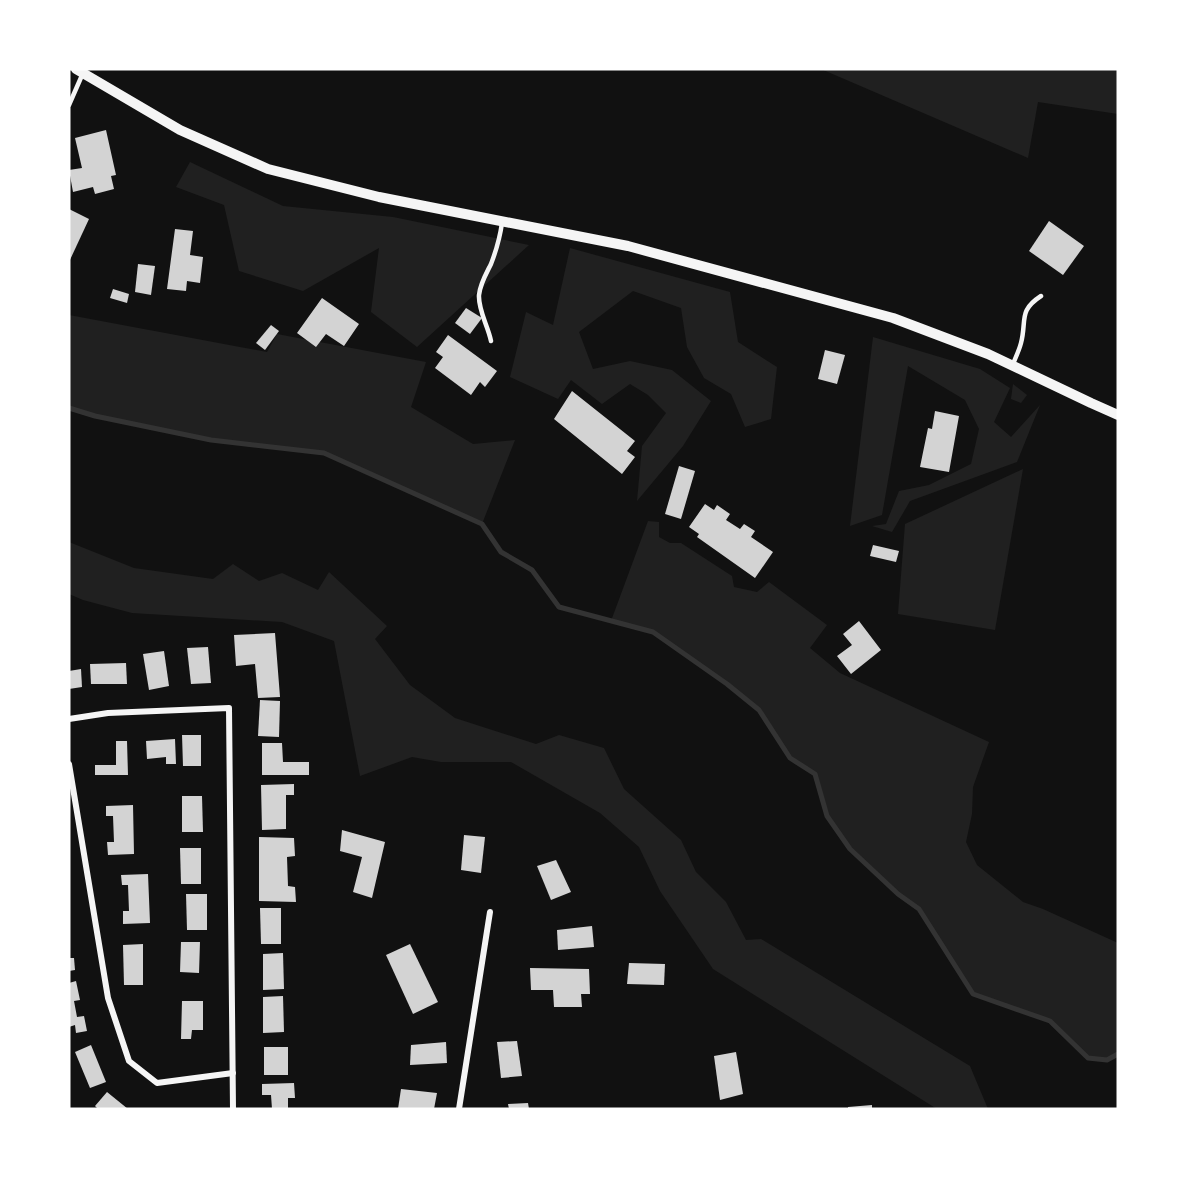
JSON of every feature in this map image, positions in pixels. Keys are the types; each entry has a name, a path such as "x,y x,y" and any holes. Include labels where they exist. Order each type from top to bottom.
{"street":[{"path":"79,71 180,130 268,169 379,197 628,246 893,318 988,354 1118,415"},
{"path":"69,719 108,713 229,708 233,1109"},
{"path":"69,764 108,998 129,1060 157,1083 233,1073"},
{"path":"459,1109 490,912"}],"lane":[{"path":"69,105 79,71"},
{"path":"491,341 479,295 492,261 502,221"},
{"path":"1012,366 1021,342 1026,312 1032,301 1041,296"}],"shaded area":[{"path":"821,69 1118,69 1118,114 1038,102 1028,158"},
{"path":"190,162 283,206 393,217 529,245 417,347 371,312 379,248 303,291 239,271 224,205 176,187"},
{"path":"570,248 730,292 738,342 777,367 771,419 745,427 731,394 704,378 687,347 681,308 633,291 579,332 593,369 630,361 672,370 711,401 683,446 637,501 642,446 666,413 648,395 630,384 602,404 571,380 558,399 510,377 526,312 553,325"},
{"path":"69,315 267,352 277,334 426,362 411,407 473,444 515,440 482,524 324,453 211,440 95,416 69,408"},
{"path":"873,337 980,369 1010,388 994,422 1011,437 1040,405 1017,462 910,501 892,532 872,526 886,524 899,491 929,485 971,464 979,429 965,400 908,366 882,515 850,526"},
{"path":"1013,384 1027,395 1021,403 1011,399"},
{"path":"1023,469 995,630 898,614 905,524"},
{"path":"648,521 659,522 659,537 670,543 681,543 732,576 734,587 757,592 769,582 827,625 810,648 840,673 989,742 973,787 972,814 966,842 977,865 1023,902 1118,943 1118,1054 1107,1060 1088,1058 1050,1021 973,994 919,909 898,894 850,849 827,816 815,774 790,758 759,710 727,684 653,632 611,621"},
{"path":"69,542 134,568 213,579 233,564 259,581 282,573 318,590 329,572 387,626 375,639 410,685 455,718 536,744 559,735 604,748 624,789 681,840 696,872 726,902 746,940 761,939 970,1066 988,1109 937,1109 713,969 660,891 639,847 600,813 511,762 441,762 412,757 360,776 334,641 282,622 132,613 83,600 69,594"}],"building":[{"path":"106,130 116,175 111,176 114,189 95,194 93,187 73,192 69,170 82,168 75,138"},
{"path":"69,209 89,219 69,262"},
{"path":"1049,221 1084,246 1063,275 1029,251"},
{"path":"175,229 193,231 190,255 203,257 200,283 187,281 186,291 167,289"},
{"path":"138,264 155,266 151,295 135,292"},
{"path":"113,289 129,294 127,303 110,298"},
{"path":"322,298 359,324 344,346 326,334 316,347 297,333"},
{"path":"466,308 482,318 470,334 455,323"},
{"path":"271,325 279,331 265,350 256,343"},
{"path":"448,335 497,371 485,387 480,382 471,395 435,368 443,357 436,352"},
{"path":"825,350 845,355 837,384 818,379"},
{"path":"572,391 635,441 627,451 635,457 622,474 554,419"},
{"path":"935,411 959,416 949,472 920,467 928,428 932,429"},
{"path":"679,466 695,471 681,519 665,514"},
{"path":"705,504 714,510 717,505 730,514 726,520 740,529 744,524 755,531 751,537 773,552 755,578 697,537 699,534 689,527"},
{"path":"873,545 899,551 896,562 870,556"},
{"path":"859,621 881,650 851,674 837,656 852,645 843,634"},
{"path":"275,633 280,697 258,698 255,664 236,666 234,635"},
{"path":"208,647 211,683 191,684 187,648"},
{"path":"164,651 169,686 149,690 143,654"},
{"path":"126,663 127,684 91,684 90,664"},
{"path":"81,669 82,687 69,689 69,671"},
{"path":"260,700 280,701 279,737 258,736"},
{"path":"182,735 201,735 201,766 183,766"},
{"path":"175,739 176,764 166,764 166,757 147,759 146,741"},
{"path":"116,741 127,741 128,775 95,775 95,765 116,765"},
{"path":"262,743 282,743 283,762 309,762 309,775 262,775"},
{"path":"294,784 294,795 286,795 286,829 262,830 261,785"},
{"path":"182,796 202,796 203,832 182,832"},
{"path":"133,805 134,854 108,855 107,842 114,842 113,816 106,816 106,806"},
{"path":"342,830 385,842 372,898 353,892 362,857 340,851"},
{"path":"464,835 485,837 481,873 461,870"},
{"path":"259,837 294,838 295,856 287,857 288,886 295,887 296,902 259,901"},
{"path":"180,848 201,848 201,884 181,884"},
{"path":"556,860 571,892 551,900 537,866"},
{"path":"148,874 150,923 123,924 123,911 129,911 128,885 122,885 121,875"},
{"path":"186,894 207,894 207,930 187,930"},
{"path":"260,908 281,908 281,944 261,944"},
{"path":"592,926 594,947 558,950 557,930"},
{"path":"181,942 200,942 199,973 180,972"},
{"path":"143,944 143,985 124,985 123,945"},
{"path":"410,944 438,1002 413,1014 386,955"},
{"path":"283,953 284,989 263,990 263,954"},
{"path":"69,958 74,958 75,970 69,971"},
{"path":"629,963 665,964 664,985 627,984"},
{"path":"530,968 589,969 590,994 581,994 582,1007 554,1007 553,990 531,990"},
{"path":"76,981 80,1000 74,1001 77,1017 84,1016 87,1031 76,1033 75,1025 69,1027 69,983"},
{"path":"283,996 284,1032 263,1033 263,997"},
{"path":"182,1001 203,1001 203,1030 192,1030 191,1039 181,1039"},
{"path":"517,1041 522,1076 501,1078 497,1042"},
{"path":"446,1042 447,1063 410,1065 411,1045"},
{"path":"91,1045 106,1082 90,1088 75,1052"},
{"path":"264,1047 288,1047 288,1075 264,1075"},
{"path":"736,1052 743,1094 720,1100 714,1056"},
{"path":"294,1083 295,1098 288,1098 288,1109 272,1109 271,1095 262,1095 262,1084"},
{"path":"401,1089 437,1093 434,1109 398,1109"},
{"path":"107,1092 128,1109 98,1109 95,1106"},
{"path":"528,1103 529,1109 509,1109 508,1104"},
{"path":"872,1105 872,1109 848,1109 848,1107"}],"waterway":[{"path":"69,408 95,416 211,440 324,453 482,524 501,552 532,570 559,607 653,632 727,684 759,710 790,758 815,774 827,816 850,849 898,894 919,909 973,994 1050,1021 1088,1058 1107,1060 1118,1054"}]}
